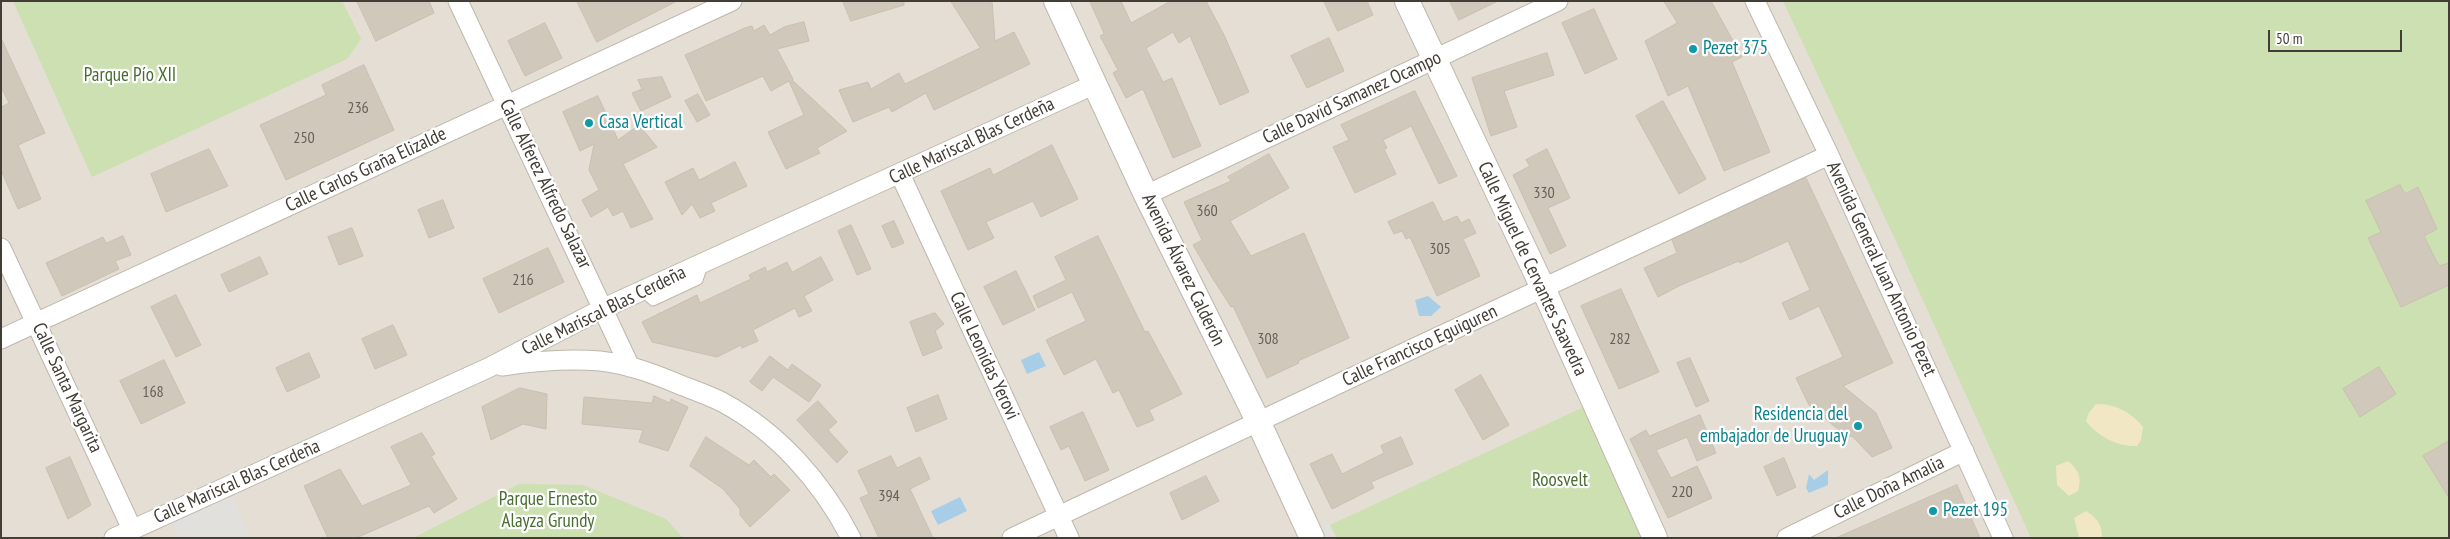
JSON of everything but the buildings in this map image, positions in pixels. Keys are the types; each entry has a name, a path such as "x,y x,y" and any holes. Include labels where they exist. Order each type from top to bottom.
{"street":[{"name":"Calle Alferez Alfredo Salazar","path":"458,1 604,308 630,367"},
{"name":"Calle Carlos Graña Elizalde","path":"1,339 732,1"},
{"name":"Avenida Álvarez Calderón","path":"1056,1 1146,195 1258,421 1312,538"},
{"name":"Calle Miguel de Cervantes Saavedra","path":"1407,1 1543,288 1655,538"},
{"name":"Calle David Samanez Ocampo","path":"1146,195 1558,1"},
{"name":"Avenida General Juan Antonio Pezet","path":"1755,1 1829,156 2003,538"},
{"name":"Calle Mariscal Blas Cerdeña","path":"114,538 488,368 604,308 1095,84"},
{"name":"Calle Francisco Eguiguren","path":"1012,538 1258,421 1829,156"},
{"name":"Calle Leonidas Yerovi","path":"900,174 1069,538"},
{"name":"Calle Santa Margarita","path":"1,248 132,530"},
{"path":"488,368 545,360 601,361 630,367 664,378 722,402 756,424 799,462 838,512 851,538"},
{"name":"Calle Doña Amalia","path":"1787,538 1964,451"}],"shaded area":[{"path":"1,1 2449,1 2449,538 1,538"},
{"path":"231,492 251,538 179,538 172,523"},
{"path":"1328,521 1335,538 1322,538 1317,527"}],"green space":[{"name":"Parque Pío XII","path":"13,1 342,1 361,39 347,59 92,177"},
{"path":"1783,1 2449,1 2449,538 2031,538 1902,254"},
{"name":"Roosvelt","path":"1588,405 1649,538 1337,538 1330,525"},
{"name":"Parque Ernesto Alayza Grundy","path":"519,484 583,485 666,519 683,538 413,538"}],"sand":[{"path":"2096,404 2116,407 2128,413 2143,427 2141,440 2137,446 2123,445 2108,440 2086,421 2088,414"},
{"path":"2068,461 2077,471 2080,482 2078,491 2069,496 2057,485 2056,466"},
{"path":"2086,511 2098,522 2102,538 2079,537 2074,518"}],"water":[{"path":"1428,296 1441,307 1431,316 1419,316 1415,300"},
{"path":"1039,352 1046,366 1027,374 1021,360"},
{"path":"1828,470 1828,485 1809,493 1806,488 1809,474 1814,480"},
{"path":"960,497 967,511 938,525 931,511"}],"place":[{"name":"Pezet 375","path":"1693,49"},
{"name":"Casa Vertical","path":"589,123"},
{"name":"Residencia del embajador de Uruguay","path":"1858,426"},
{"name":"Pezet 195","path":"1933,511"}]}
